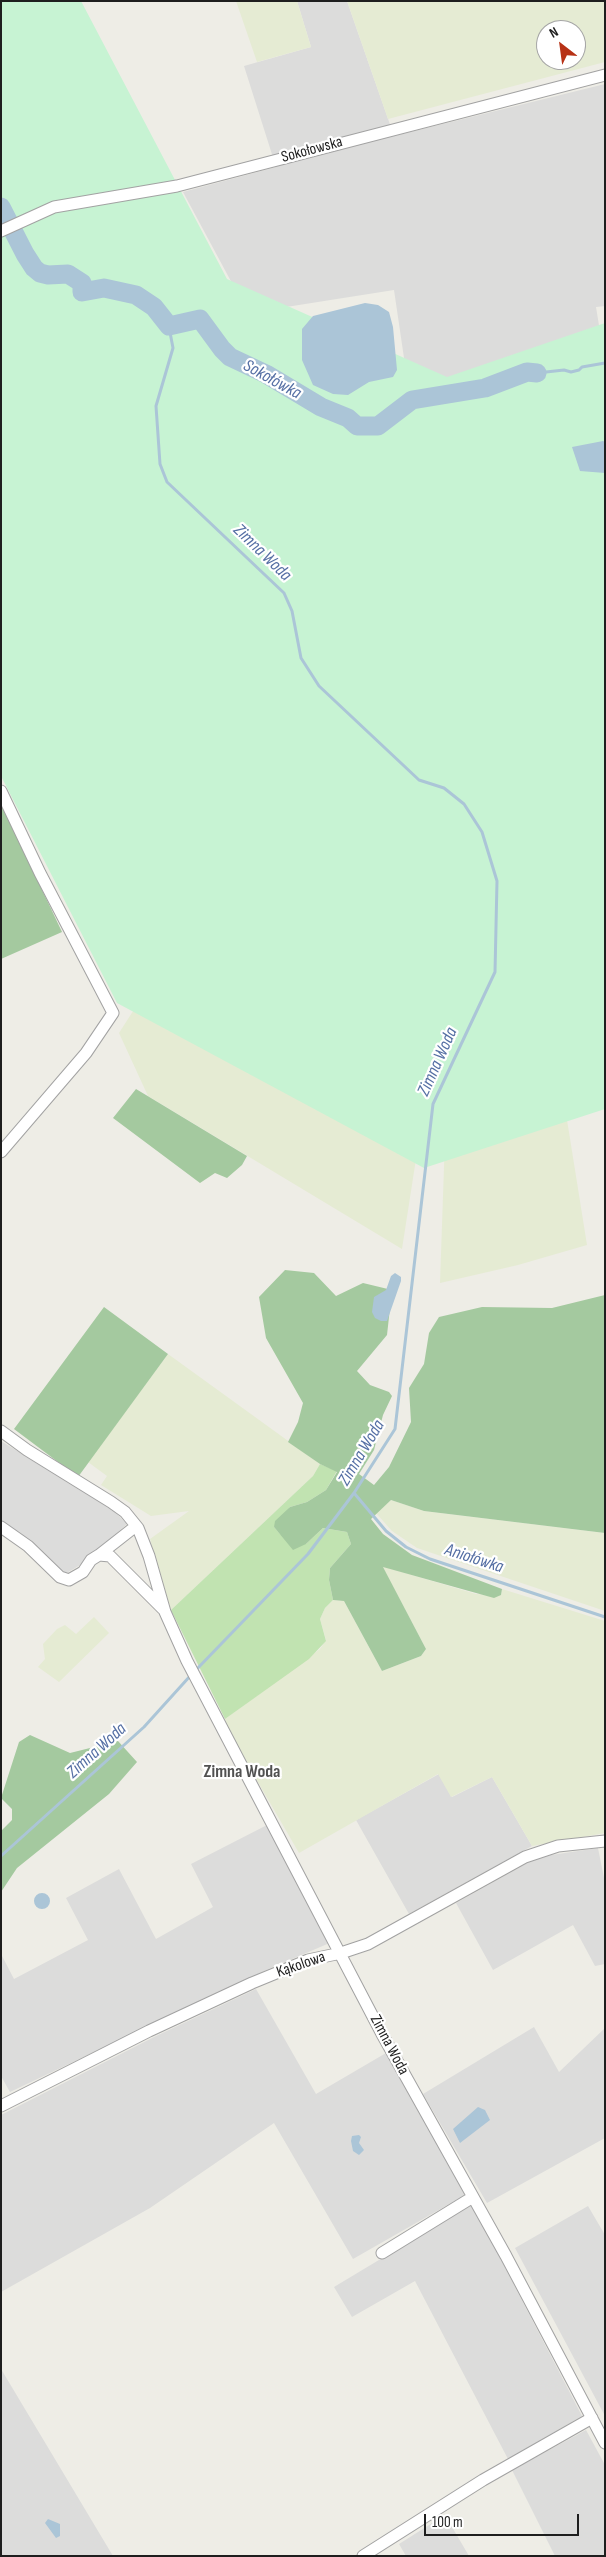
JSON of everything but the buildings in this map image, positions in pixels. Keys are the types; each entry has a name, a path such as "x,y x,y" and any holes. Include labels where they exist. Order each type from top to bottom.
{"street":[{"name":"Sokołowska","path":"3,230 60,206 177,186 605,74"},
{"path":"1,791 40,873 114,1013 86,1053 1,1152"},
{"path":"1,1431 27,1450 125,1512 136,1526 149,1556 167,1614"},
{"path":"1,1527 28,1546 60,1577 69,1580 83,1572 91,1560 136,1526"},
{"path":"99,1555 110,1556 167,1614"},
{"name":"Zimna Woda","path":"167,1614 187,1661 393,2053 605,2442"},
{"name":"Kąkolowa","path":"1,2106 252,1983 308,1960 341,1953 368,1944 525,1857 558,1846 605,1841"},
{"path":"382,2253 473,2197"},
{"path":"363,2556 484,2480 592,2418"}],"shaded area":[{"path":"297,1 347,1 394,136 605,84 605,306 596,307 603,350 408,385 394,290 248,313 183,192 276,167 244,66 311,47"},
{"path":"1,1441 112,1509 127,1524 82,1564 65,1574 1,1522"},
{"path":"439,1774 452,1797 492,1777 532,1846 409,1914 356,1820"},
{"path":"269,1824 332,1942 271,1968 10,2092 1,2076 1,1954 14,1979 88,1940 66,1898 119,1869 156,1939 213,1907 191,1864"},
{"path":"598,1848 605,1883 605,1964 595,1966 573,1925 493,1970 456,1903 538,1857"},
{"path":"256,1989 316,2094 386,2053 465,2195 353,2259 274,2123 150,2208 1,2292 1,2115 154,2037"},
{"path":"534,2027 559,2072 605,2028 605,2138 487,2203 423,2094"},
{"path":"472,2204 582,2416 508,2459 415,2281 352,2317 334,2287"},
{"path":"588,2206 605,2235 605,2416 515,2248"},
{"path":"1,2369 113,2556 1,2556"},
{"path":"586,2430 605,2465 605,2556 555,2556 512,2470"},
{"path":"445,2515 469,2556 406,2556 399,2544"}],"green space":[{"path":"1,1 81,1 227,279 447,377 605,323 605,1109 424,1168 117,1003 1,776"},
{"path":"236,1 297,1 311,47 257,62"},
{"path":"347,1 605,1 605,62 586,67 586,20 536,20 536,70 575,70 388,119"},
{"path":"1,803 62,932 1,959"},
{"path":"135,1008 416,1159 402,1249 148,1096 119,1033"},
{"path":"560,1076 587,1245 518,1265 440,1283 446,1109"},
{"path":"136,1089 247,1156 242,1165 227,1178 215,1173 200,1183 113,1118"},
{"path":"285,1270 314,1273 336,1296 363,1283 392,1290 387,1335 357,1371 370,1385 389,1392 392,1396 383,1415 374,1450 359,1474 374,1485 389,1467 411,1422 409,1388 424,1364 429,1333 439,1317 482,1307 552,1308 605,1295 605,1533 424,1511 391,1500 371,1519 383,1534 412,1555 502,1589 501,1595 494,1598 383,1567 426,1649 421,1656 382,1671 344,1601 333,1600 329,1580 330,1568 351,1544 347,1532 323,1528 306,1544 293,1550 274,1527 275,1521 290,1507 307,1502 326,1490 337,1472 320,1464 288,1442 298,1422 303,1403 266,1338 259,1297"},
{"path":"104,1307 168,1354 78,1477 14,1429"},
{"path":"168,1354 320,1464 313,1476 171,1610 150,1539 189,1511 151,1516 101,1485 107,1476 88,1462"},
{"path":"320,1464 337,1471 326,1490 307,1502 290,1507 274,1527 280,1534 306,1544 323,1528 347,1532 351,1544 330,1568 329,1580 333,1600 325,1608 320,1619 326,1641 309,1659 225,1719 171,1610 313,1476"},
{"path":"391,1500 424,1511 605,1533 605,1611 417,1548 392,1531 376,1513"},
{"path":"382,1566 476,1594 501,1595 502,1589 605,1621 605,1833 532,1846 492,1777 451,1797 438,1774 299,1853 229,1732 225,1719 320,1649 326,1640 320,1619 325,1608 333,1600 344,1601 382,1671 421,1656 426,1649"},
{"path":"94,1617 109,1633 59,1682 38,1667 45,1659 43,1644 57,1629 65,1625 76,1634"},
{"path":"30,1735 70,1753 118,1741 137,1762 109,1794 17,1868 1,1892 1,1831 12,1820 12,1809 1,1798 19,1742"}],"water":[{"path":"365,303 378,305 389,312 393,327 397,370 393,377 369,382 348,395 333,394 313,385 302,360 302,329 313,316"},
{"path":"605,442 605,473 580,471 572,447"},
{"path":"395,1273 401,1277 401,1281 387,1321 381,1321 375,1318 372,1312 374,1297 386,1290 391,1276"},
{"path":"42,1893 48,1895 50,1901 48,1907 42,1909 36,1907 34,1901 36,1895"},
{"path":"478,2107 485,2110 490,2120 460,2143 453,2129"},
{"path":"359,2135 361,2137 359,2143 364,2150 359,2155 353,2151 351,2141 352,2136"},
{"path":"48,2519 60,2524 60,2536 56,2538 45,2523"}],"waterway":[{"name":"Sokołówka","path":"1,207 25,254 34,268 40,273 48,275 68,274 82,283 82,292 104,288 136,295 154,307 169,326 200,319 230,357 266,374 321,407 348,418 357,426 378,426 412,400 485,388 527,372 537,373"},
{"name":"Zimna Woda","path":"169,327 173,348 156,406 160,464 167,482 284,593 292,611 301,658 319,686 419,780 444,788 464,804 482,832 497,881 495,972 433,1104 395,1429 354,1493 308,1554 195,1671"},
{"name":"Sokołówka","path":"537,373 564,370 571,372 582,367 605,363"},
{"name":"Aniołówka","path":"354,1493 386,1531 406,1547 430,1559 605,1617"},
{"name":"Zimna Woda","path":"1,1856 144,1727 191,1675"}],"district":[{"name":"Zimna Woda","path":"242,1772"}]}
